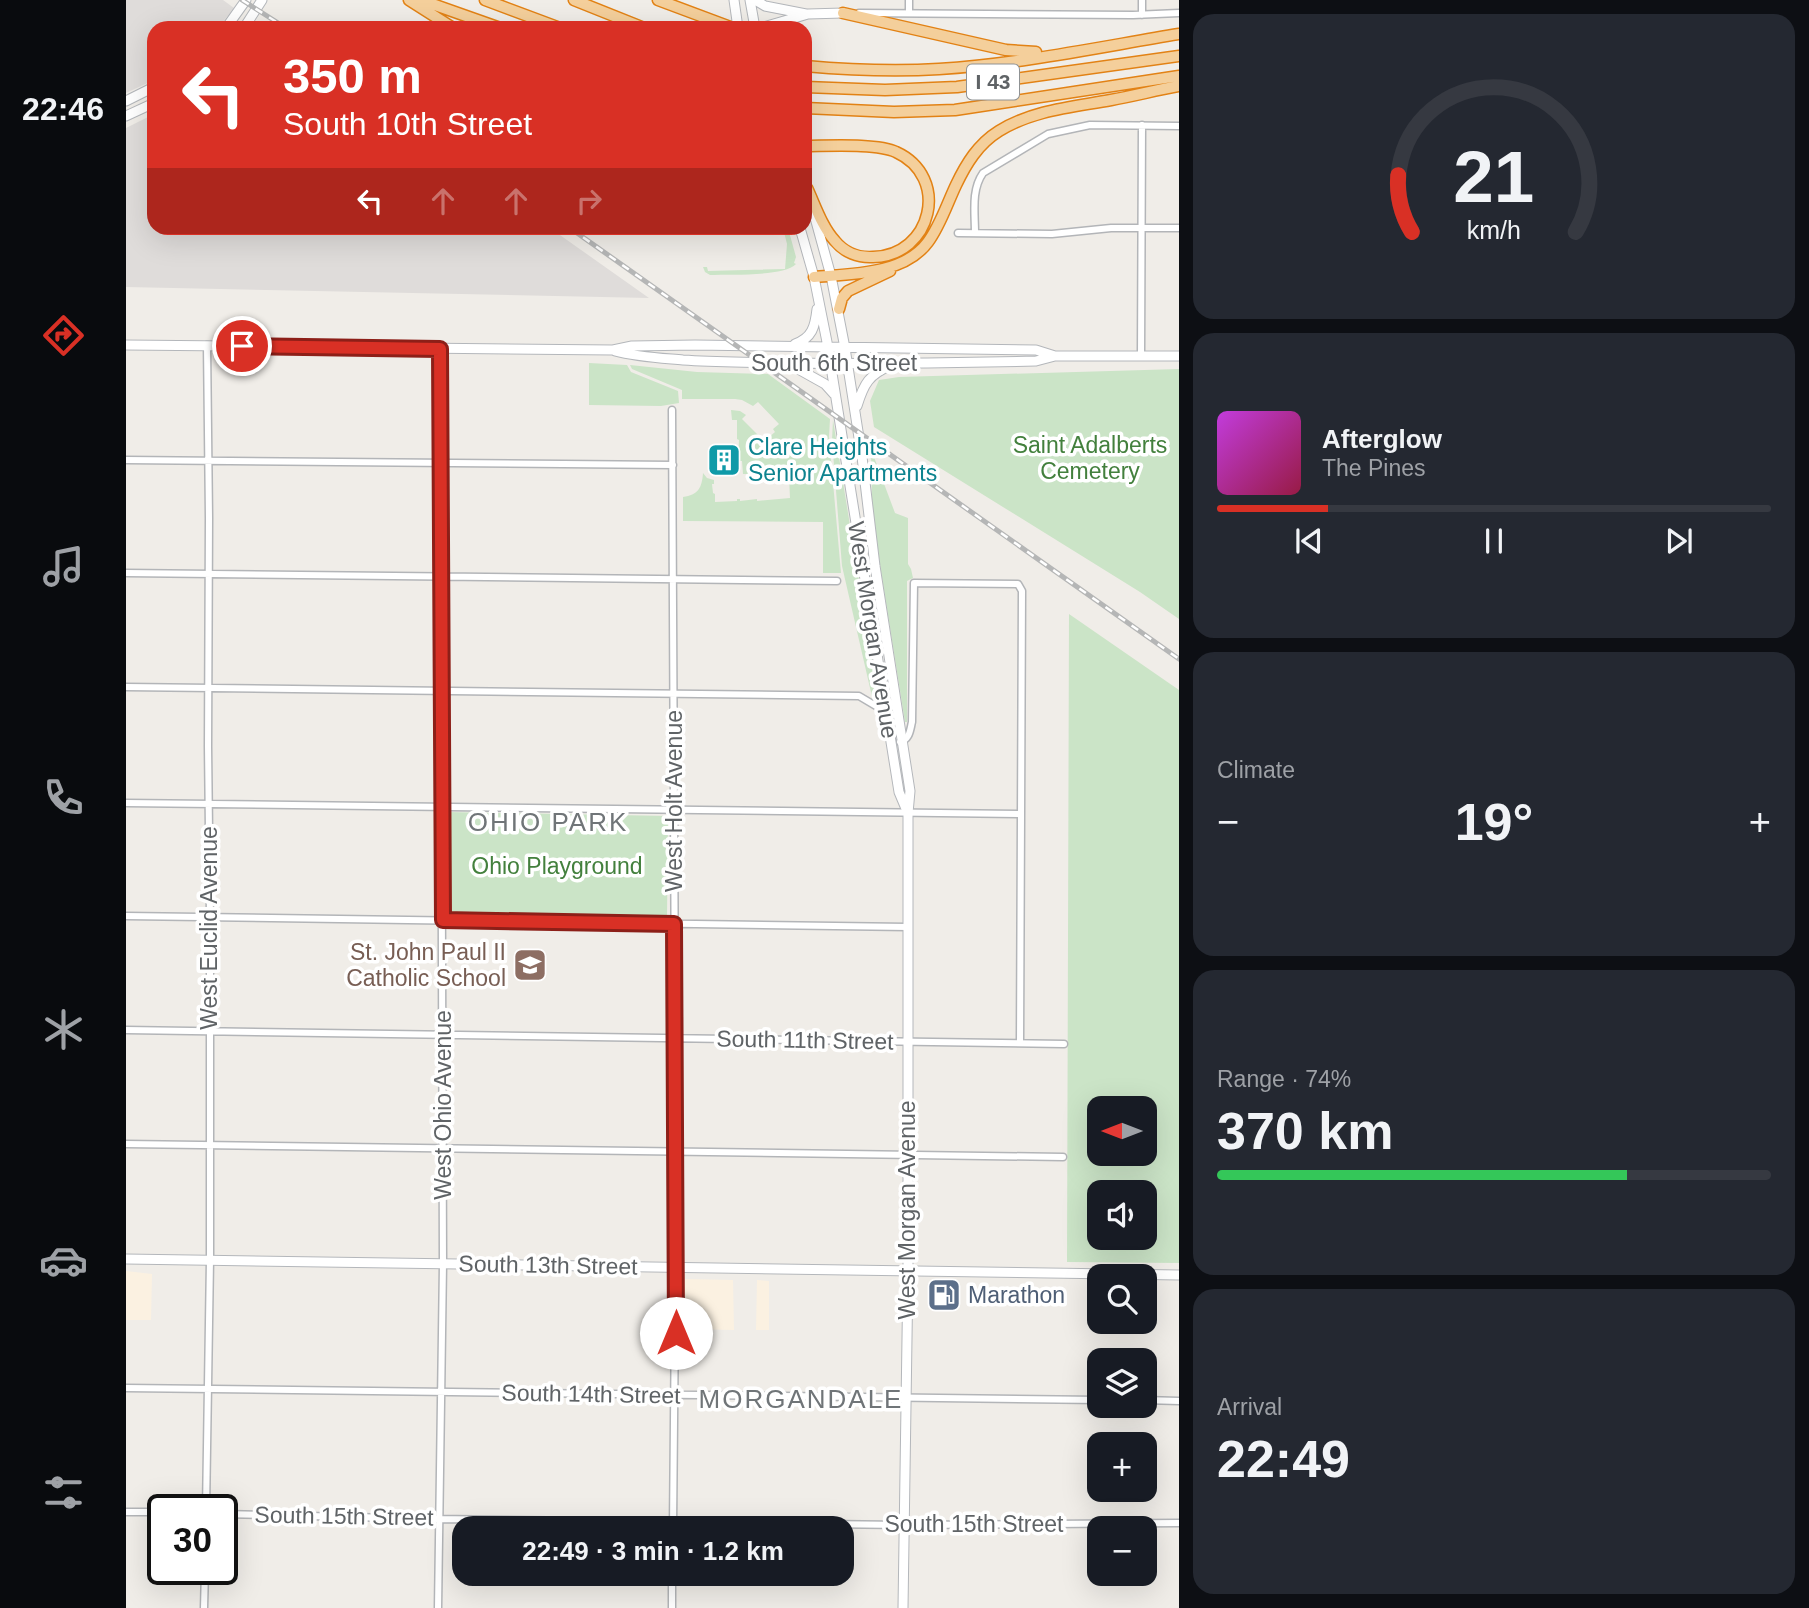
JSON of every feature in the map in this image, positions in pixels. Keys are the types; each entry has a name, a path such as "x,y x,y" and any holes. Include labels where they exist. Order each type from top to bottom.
{"highway":[{"path":"409,0 442,21"},
{"path":"421,0 480,21"},
{"path":"485,0 540,21"},
{"path":"574,0 626,21"},
{"path":"658,0 716,21"},
{"path":"843,13 1006,50 1081,51"},
{"path":"812,67 867,71 941,69 1020,60 1179,34"},
{"name":"I 43","path":"812,87 885,90 957,86 1179,56"},
{"name":"I 43","path":"812,109 894,112 955,110 1179,76"},
{"path":"839,309 842,298 848,291 915,256 927,243 968,162 975,152 998,132 1041,112 1179,86"},
{"path":"812,146 878,147 892,150 911,162 920,172 928,193 928,214 915,239 895,254 864,258 844,250 834,241 812,197"},
{"path":"814,277 861,273 903,263"}],"street":[{"path":"231,21 246,0"},
{"path":"248,21 262,0"},
{"path":"734,0 736,21"},
{"path":"752,0 765,6 808,14 1179,13"},
{"path":"752,0 756,21"},
{"path":"909,0 909,13"},
{"path":"1142,0 1142,15"},
{"path":"782,21 808,14"},
{"path":"126,101 147,90"},
{"path":"126,116 147,106"},
{"path":"975,233 975,190 983,173 1048,134 1090,125 1179,126"},
{"path":"1141,355 1142,125"},
{"path":"812,207 839,309 848,363"},
{"path":"958,233 1052,234 1111,228 1179,228"},
{"path":"802,235 814,277 830,363"},
{"path":"788,347 804,341 814,329 818,301"},
{"name":"South 6th Street","path":"126,345 613,351 631,356 670,359 786,363 895,364 1036,361 1055,356 1179,356"},
{"name":"West Euclid Avenue","path":"206,1494 210,1260 207,345"},
{"name":"South 6th Street","path":"613,351 632,346 828,347 1036,350 1055,356"},
{"name":"West Ohio Avenue","path":"438,1608 443,1264 440,349"},
{"path":"786,363 825,384 835,395"},
{"name":"West Morgan Avenue","path":"830,363 891,743 900,792 908,813"},
{"name":"West Morgan Avenue","path":"848,363 875,566 910,791 908,1271 903,1608"},
{"path":"856,411 862,388 870,378 878,371 895,364"},
{"name":"West Holt Avenue","path":"672,410 676,1151 673,1516"},
{"path":"126,460 673,465"},
{"path":"126,573 837,581"},
{"path":"891,743 903,741 909,735 912,722 914,583 1020,585 1020,1043"},
{"path":"126,687 859,696 886,712"},
{"path":"126,803 1021,814"},
{"path":"126,916 908,927"},
{"name":"South 11th Street","path":"126,1030 1063,1044"},
{"path":"126,1144 1063,1157"},
{"name":"South 13th Street","path":"126,1259 1179,1275"},
{"name":"South 14th Street","path":"126,1388 1087,1400"},
{"path":"1157,1401 1179,1401"},
{"path":"126,1512 147,1512"},
{"name":"South 15th Street","path":"238,1514 452,1519"},
{"name":"South 15th Street","path":"854,1525 1179,1523"},
{"path":"204,1608 205,1585"},
{"path":"672,1586 672,1608"}],"shaded area":[{"path":"126,0 223,0 234,8 224,21 147,21 147,83 126,93"},
{"path":"147,118 147,235 560,235 649,298 126,287 126,128"},
{"path":"126,1271 152,1274 151,1320 126,1320"},
{"path":"685,1279 733,1280 734,1330 684,1329"},
{"path":"757,1280 769,1281 769,1330 756,1330"}],"green space":[{"path":"785,235 790,235 796,264 790,268 780,271 710,275 703,267 707,267 708,271 785,269 787,244"},
{"path":"589,363 627,365 631,372 678,391 679,403 661,406 589,405"},
{"path":"630,365 697,372 768,374 830,419 829,437 841,573 823,573 823,522 683,521 683,497 698,490 703,473 714,480 712,484 715,502 790,498 789,476 743,474 742,461 738,461 737,420 732,420 731,410 746,415 742,419 762,439 775,432 773,429 779,424 758,402 753,406 735,399 682,399 682,390 632,369"},
{"name":"Saint Adalberts Cemetery","path":"1179,369 1179,619 874,427 870,401 879,380 899,377"},
{"path":"833,420 879,705 873,701 842,566 832,440"},
{"path":"871,449 895,513 908,518 908,564 913,578 907,581 907,722 880,565 872,501"},
{"path":"1069,614 1179,690 1179,1263 1067,1262"},
{"name":"Ohio Playground","path":"447,812 668,816 667,919 447,916"}],"railway":[{"path":"242,0 275,21"},
{"path":"580,235 1179,659"}],"place":[{"name":"Clare Heights Senior Apartments","path":"724,460"},
{"name":"St. John Paul II Catholic School","path":"530,965"},
{"name":"Marathon","path":"944,1295"}],"district":[{"name":"OHIO PARK","path":"548,822"},
{"name":"MORGANDALE","path":"801,1399"}],"route":[{"path":"242,346 440,349 443,920 674,924 676,1333"}]}
